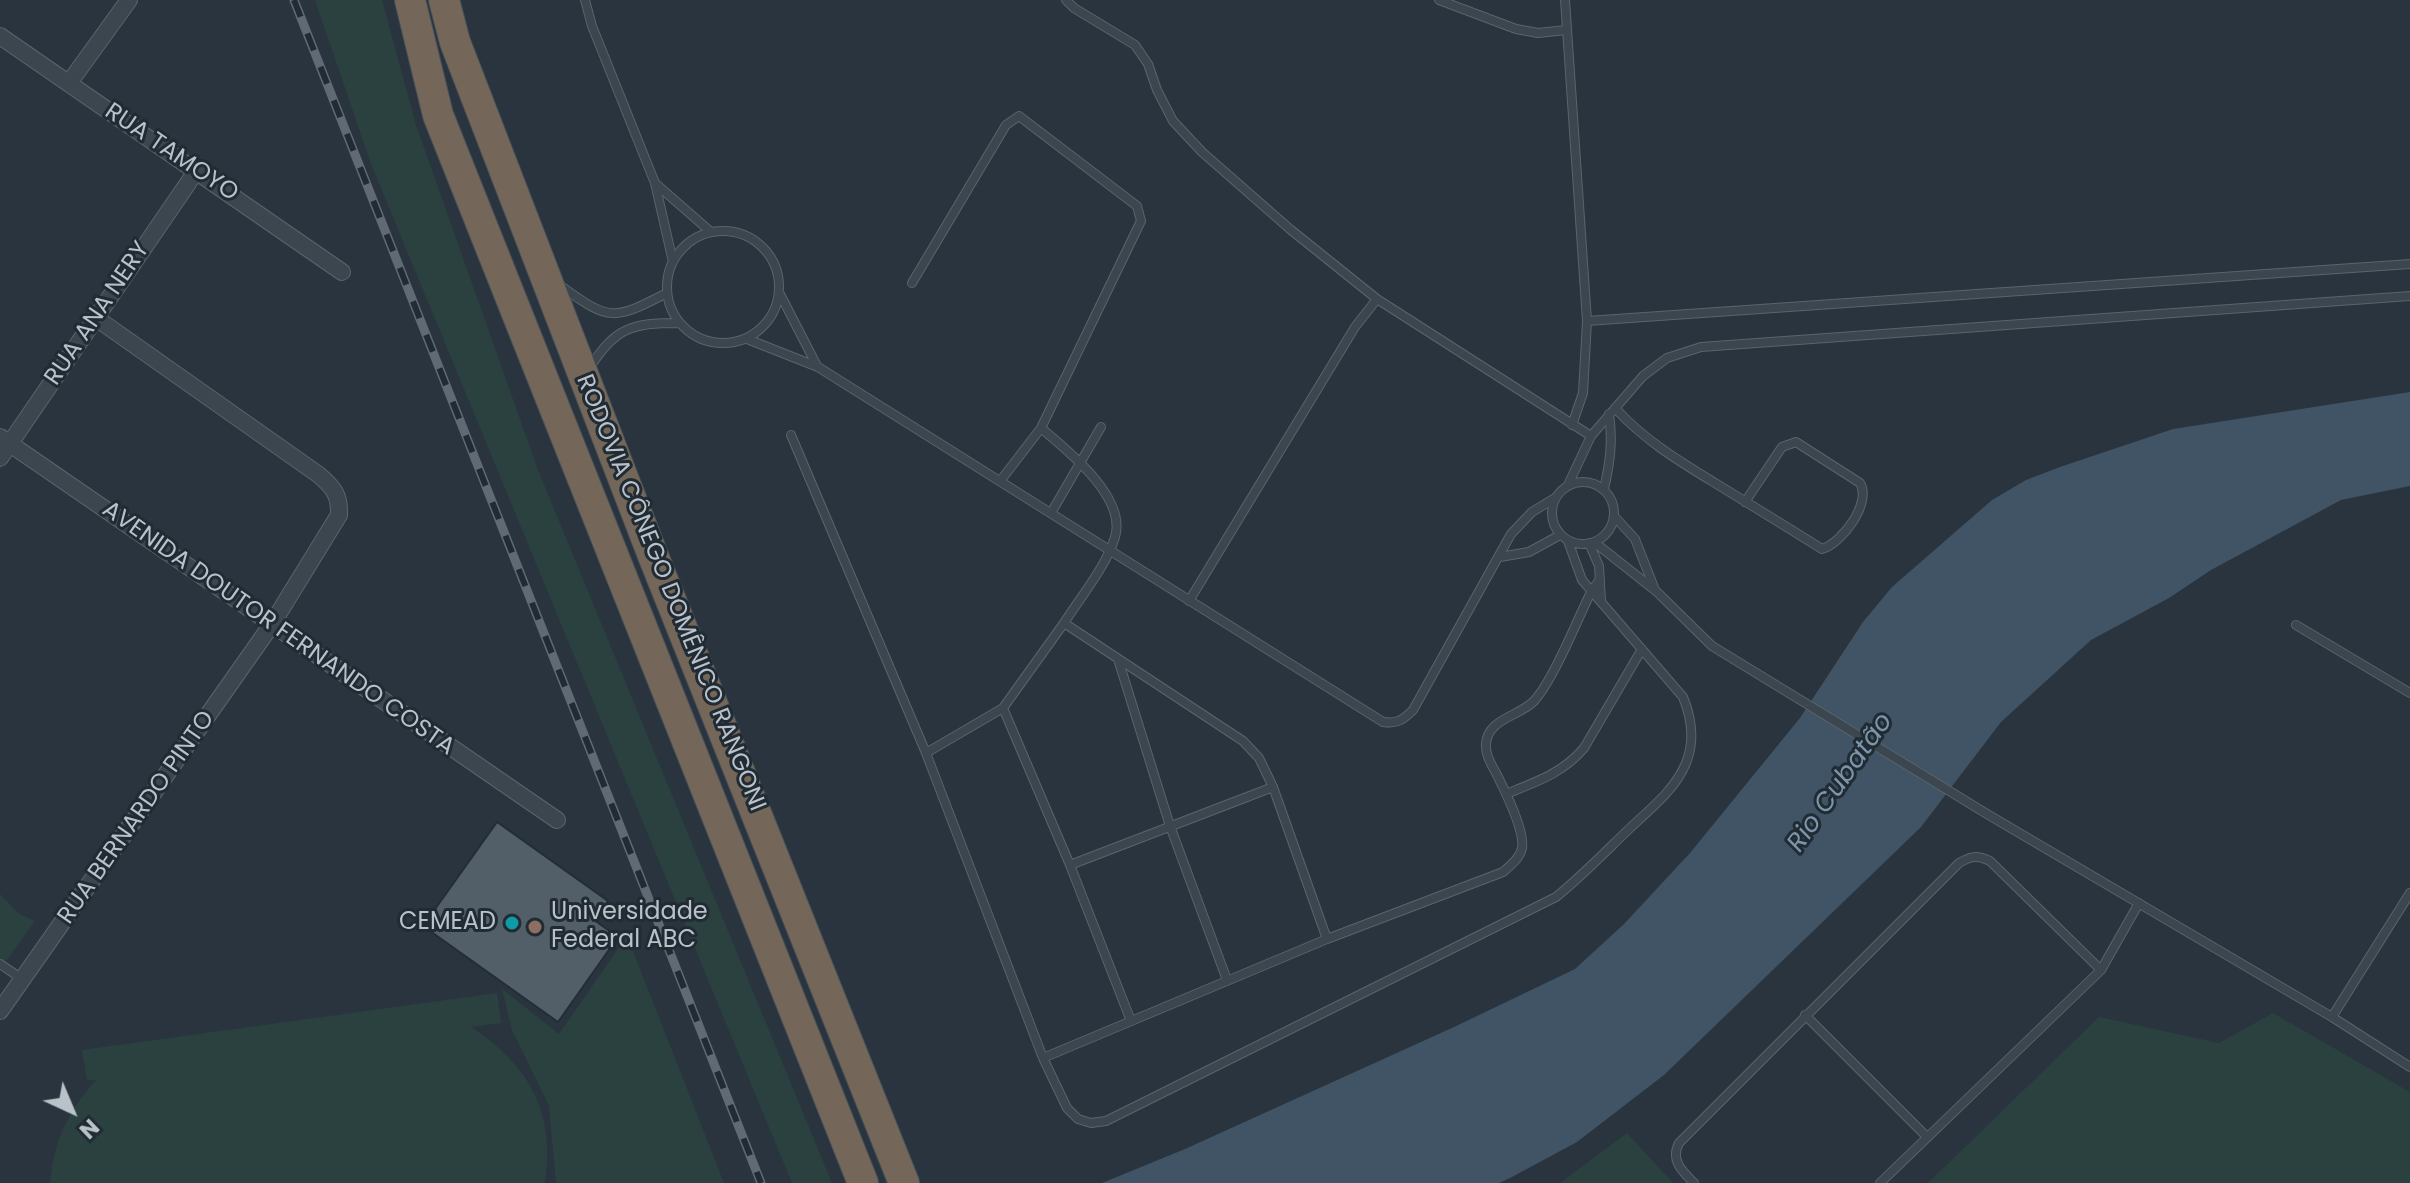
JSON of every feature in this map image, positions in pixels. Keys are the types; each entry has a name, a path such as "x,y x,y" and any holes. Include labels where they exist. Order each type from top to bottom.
{"highway":[{"name":"RODOVIA CÔNEGO DOMÊNICO RANGONI","path":"410,0 438,115 863,1183"},
{"name":"RODOVIA CÔNEGO DOMÊNICO RANGONI","path":"444,0 455,42 584,376 904,1183"}],"street":[{"path":"69,83 129,0"},
{"name":"RUA TAMOYO","path":"0,36 342,272"},
{"name":"RUA ANA NERY","path":"3,446 96,318 197,170"},
{"name":"RUA BERNARDO PINTO","path":"0,1011 272,624 339,515 340,500 334,488 319,475 96,318"},
{"name":"AVENIDA DOUTOR FERNANDO COSTA","path":"3,446 272,624 557,820"}],"lane":[{"path":"585,0 592,26 655,183 673,263"},
{"path":"1066,0 1135,45 1148,64 1173,121 1202,152 1291,230 1377,299 1591,436"},
{"path":"1439,0 1516,29 1538,33 1566,30"},
{"path":"1565,0 1587,321 1583,393 1572,425"},
{"path":"912,283 1006,125 1019,116 1137,206 1141,221 1041,428 1001,480"},
{"path":"655,183 711,232"},
{"path":"780,294 766,325 747,339 710,343 688,332 679,323 671,309 667,283 673,263 689,243 711,232 738,233 762,245 777,267 780,294 818,367"},
{"path":"1587,321 2410,264"},
{"path":"545,274 591,309 605,314 635,310 667,293"},
{"path":"747,339 818,367 1383,722 1395,723 1413,710 1520,524 1568,485 1591,436 1643,376 1667,358 1701,347 2410,296"},
{"path":"1189,601 1355,327 1377,299"},
{"path":"584,376 612,337 628,328 645,323 679,323"},
{"path":"1604,489 1612,458 1612,411"},
{"path":"1612,411 1660,449 1745,502 1822,549 1838,542 1865,500 1860,483 1796,442 1782,447 1745,502"},
{"path":"1051,513 1101,427"},
{"path":"926,753 1003,708 1064,623 1117,534 1116,517 1110,500 1081,462 1041,428"},
{"path":"791,435 926,753 1043,1058 1067,1108 1078,1119 1091,1123 1106,1121 1556,897 1671,789 1686,763 1692,737 1691,715 1683,697 1591,592 1564,538 1553,524 1555,498"},
{"path":"1568,485 1587,482 1604,489 1613,506 1614,516 1608,532 1592,542"},
{"path":"1614,516 1635,539 1656,591"},
{"path":"1500,557 1529,552 1564,538 1592,542 1656,591 1712,646 1987,814 2332,1017 2410,1067"},
{"path":"1592,542 1599,566 1601,602"},
{"path":"1043,1058 1327,939 1503,872 1516,860 1522,848 1521,837 1506,794 1487,755 1486,743 1490,730 1534,701 1545,686 1600,579"},
{"path":"1064,623 1243,741 1259,758 1273,787 1327,939"},
{"path":"2296,625 2410,693"},
{"path":"1506,794 1556,773 1571,763 1584,748 1642,649"},
{"path":"1117,658 1170,826 1227,980"},
{"path":"1003,708 1070,865 1131,1021"},
{"path":"1070,865 1273,787"},
{"path":"1694,1183 1676,1161 1675,1152 1679,1143 1959,863 1969,857 1990,861 2101,970"},
{"path":"2332,1017 2410,893"},
{"path":"1880,1183 2101,970 2139,903"},
{"path":"0,964 23,979"},
{"path":"1805,1015 1927,1137"}],"green space":[{"path":"315,0 382,0 416,125 538,470 832,1183 792,1183 371,164"},
{"path":"0,894 18,913 35,921 0,969"},
{"path":"627,936 724,1183 556,1183 549,1106 512,1030 502,989 559,1034"},
{"path":"497,993 501,1023 471,1027 509,1058 534,1093 546,1134 545,1183 50,1183 64,1127 96,1080 87,1080 82,1050"},
{"path":"2273,1013 2410,1092 2410,1183 1928,1183 2099,1017 2219,1043"},
{"path":"1627,1133 1673,1183 1560,1183"}],"water":[{"name":"Rio Cubatão","path":"2410,392 2410,486 2341,500 2211,570 2169,598 2091,640 2001,722 1921,827 1664,1075 1577,1142 1499,1183 1102,1183 1185,1149 1575,969 1624,924 1690,853 1800,718 1863,622 1892,587 1992,500 2026,480 2173,429"}],"building":[{"name":"CEMEAD","path":"497,822 608,901 594,920 618,937 558,1022 423,926"}],"railway":[{"path":"294,0 761,1183"}],"place":[{"name":"CEMEAD","path":"512,923"},
{"name":"Universidade Federal ABC","path":"535,927"}]}
